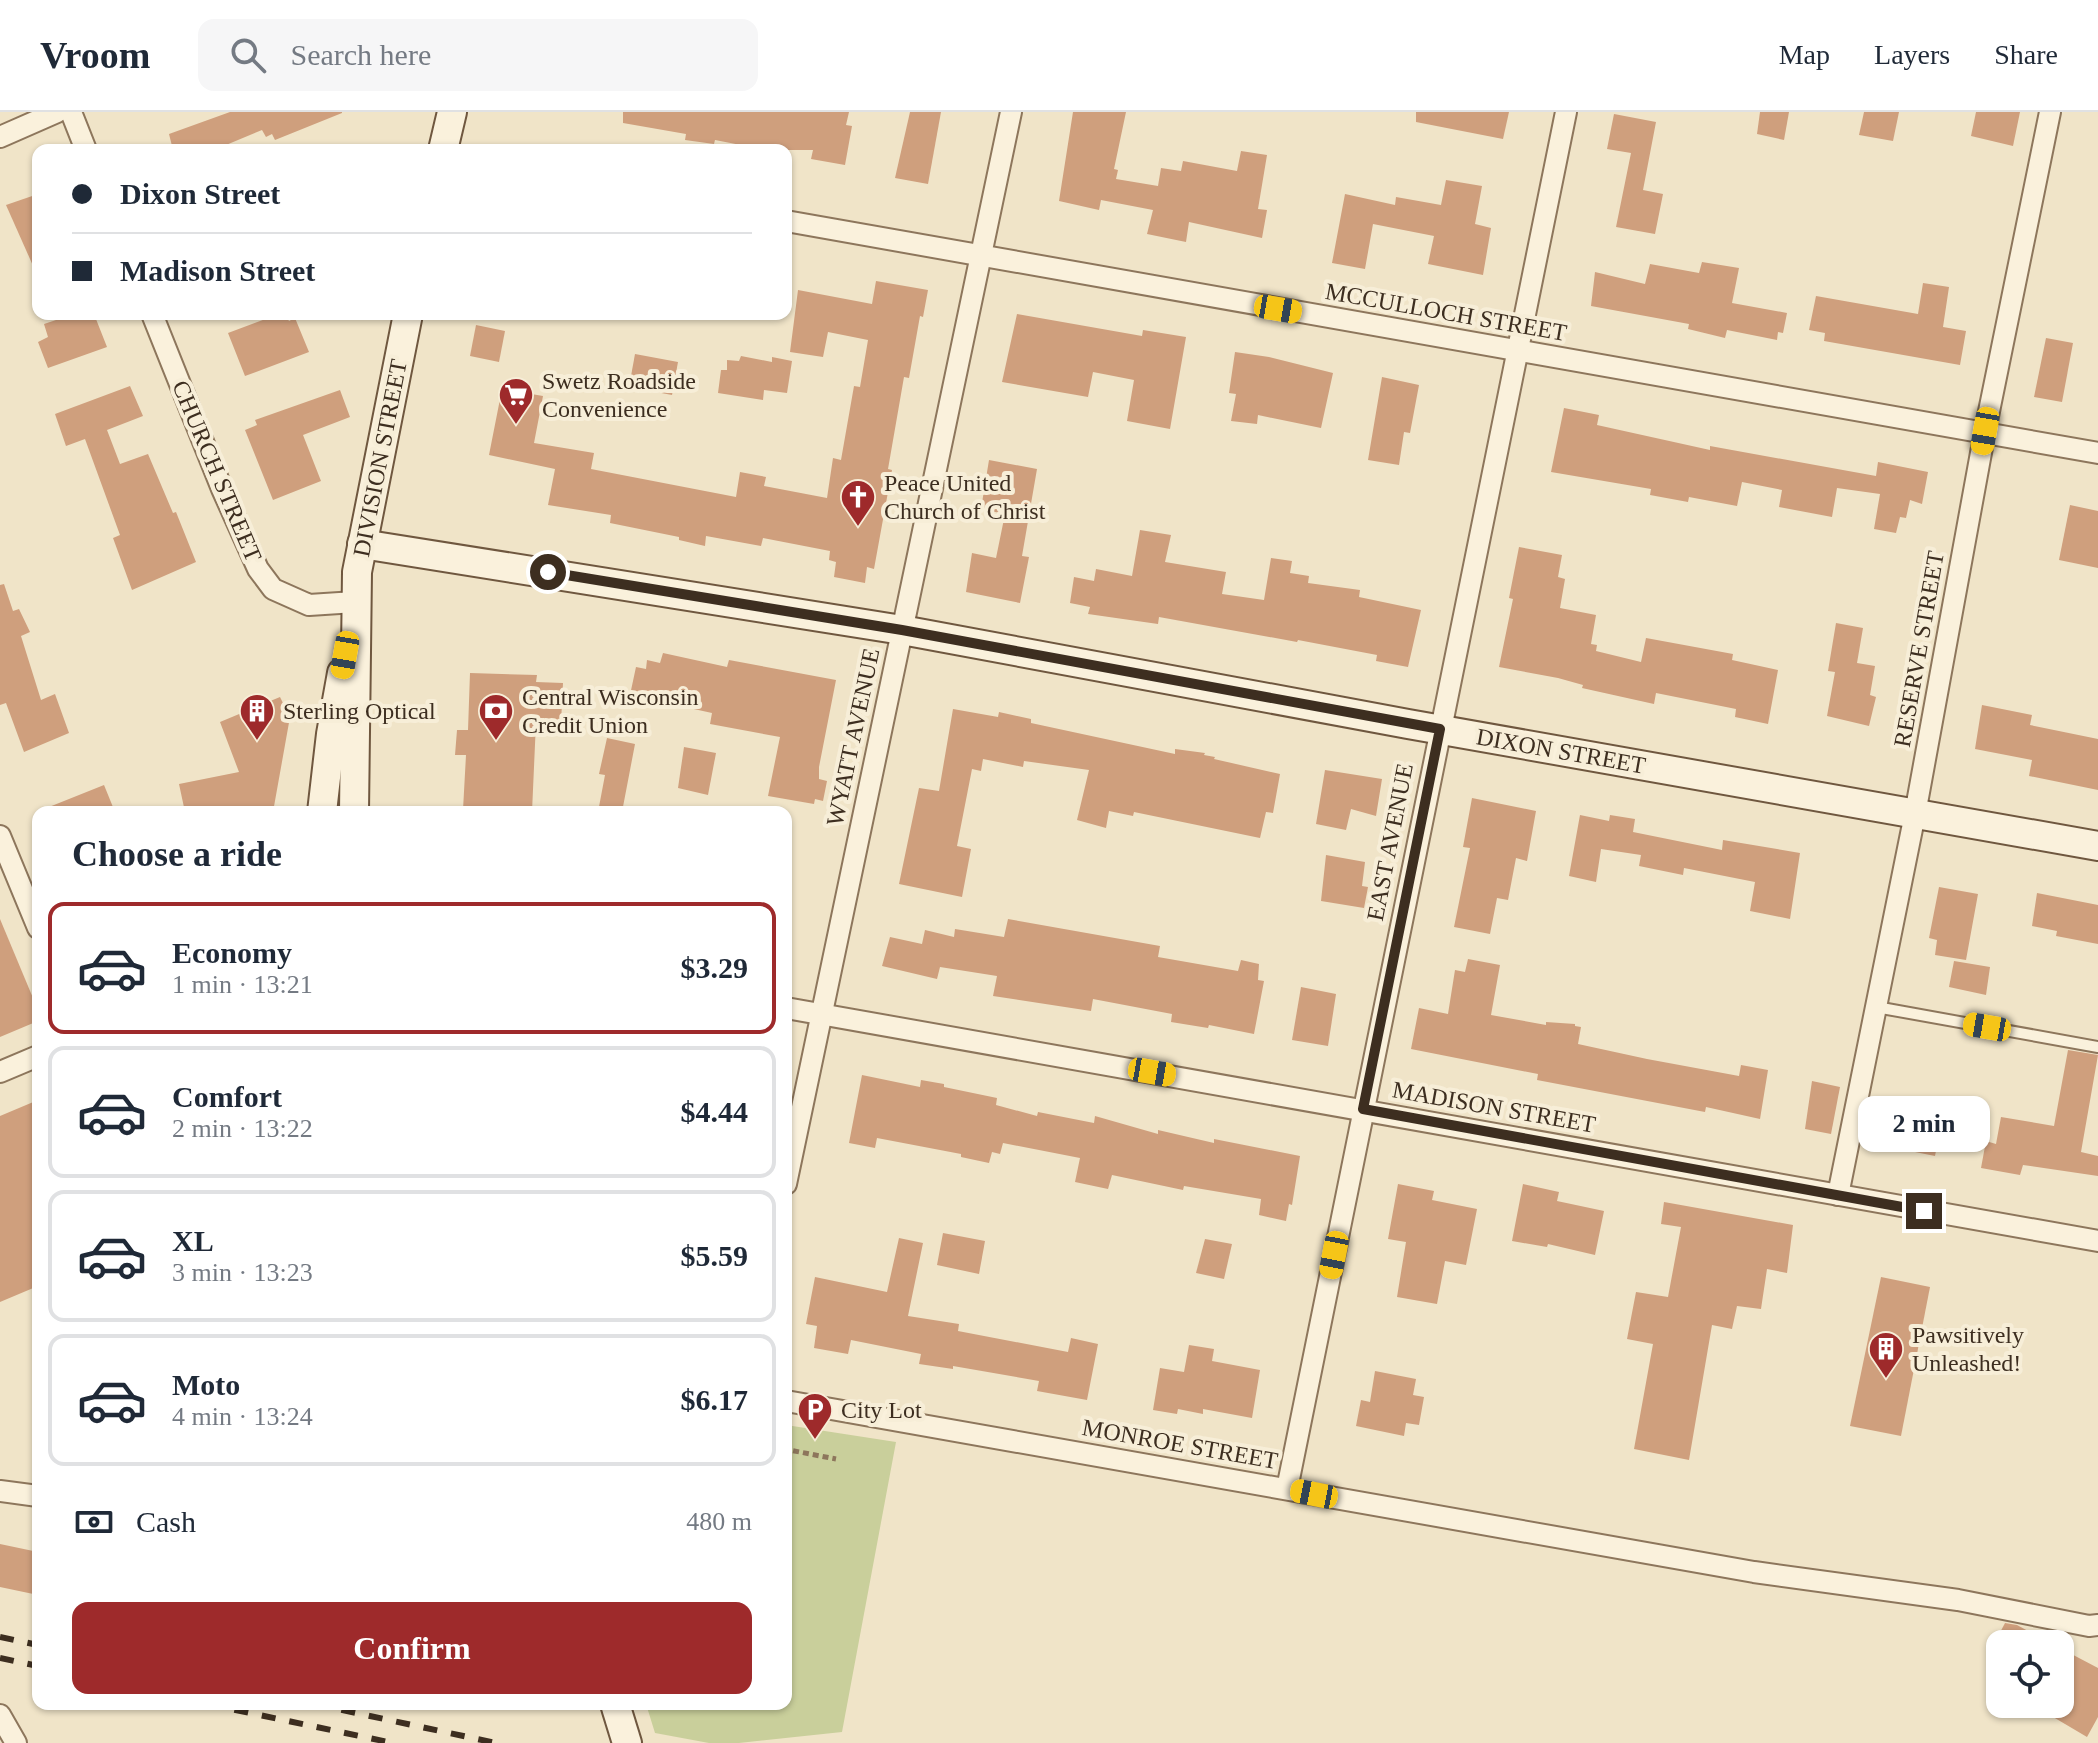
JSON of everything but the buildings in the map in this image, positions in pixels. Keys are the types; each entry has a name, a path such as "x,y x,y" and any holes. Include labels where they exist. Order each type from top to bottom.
{"street":[{"path":"0,137 57,112"},
{"path":"71,112 84,144"},
{"path":"444,144 452,112"},
{"name":"WYATT AVENUE","path":"792,1155 1011,112"},
{"name":"EAST AVENUE","path":"1287,1489 1566,112"},
{"name":"RESERVE STREET","path":"1838,1195 1915,814 1985,431 2050,112"},
{"name":"MCCULLOCH STREET","path":"792,222 2098,453"},
{"name":"CHURCH STREET","path":"154,320 222,489 258,569 273,589 309,605 355,602"},
{"name":"DIVISION STREET","path":"355,602 362,544 407,320"},
{"name":"DIXON STREET","path":"362,544 902,630 2098,846"},
{"path":"323,806 331,734 355,602"},
{"path":"354,806 355,602"},
{"path":"0,836 32,913"},
{"name":"MADISON STREET","path":"792,1009 2098,1241"},
{"path":"0,1072 32,1059"},
{"name":"MONROE STREET","path":"792,1402 1754,1572 1958,1600 2089,1626 2098,1625"},
{"path":"0,1491 32,1495"},
{"path":"617,1710 627,1743"},
{"path":"0,1715 16,1743"}],"lane":[{"path":"1876,1007 2098,1047"}],"path":[{"path":"792,1451 836,1459"}],"green space":[{"path":"792,1426 896,1442 842,1732 739,1743 709,1743 655,1733 648,1710 792,1710"}],"railway":[{"path":"0,1637 32,1644"},
{"path":"0,1658 32,1665"},
{"path":"236,1710 393,1743"},
{"path":"342,1710 496,1743"}],"place":[{"name":"Swetz Roadside Convenience","path":"516,426"},
{"name":"Peace United Church of Christ","path":"858,528"},
{"name":"Sterling Optical","path":"257,742"},
{"name":"Central Wisconsin Credit Union","path":"496,742"},
{"name":"Pawsitively Unleashed!","path":"1886,1380"},
{"name":"City Lot","path":"815,1441"}],"route":[{"path":"548,572 902,630 1440,729 1363,1109 1924,1211"}]}
